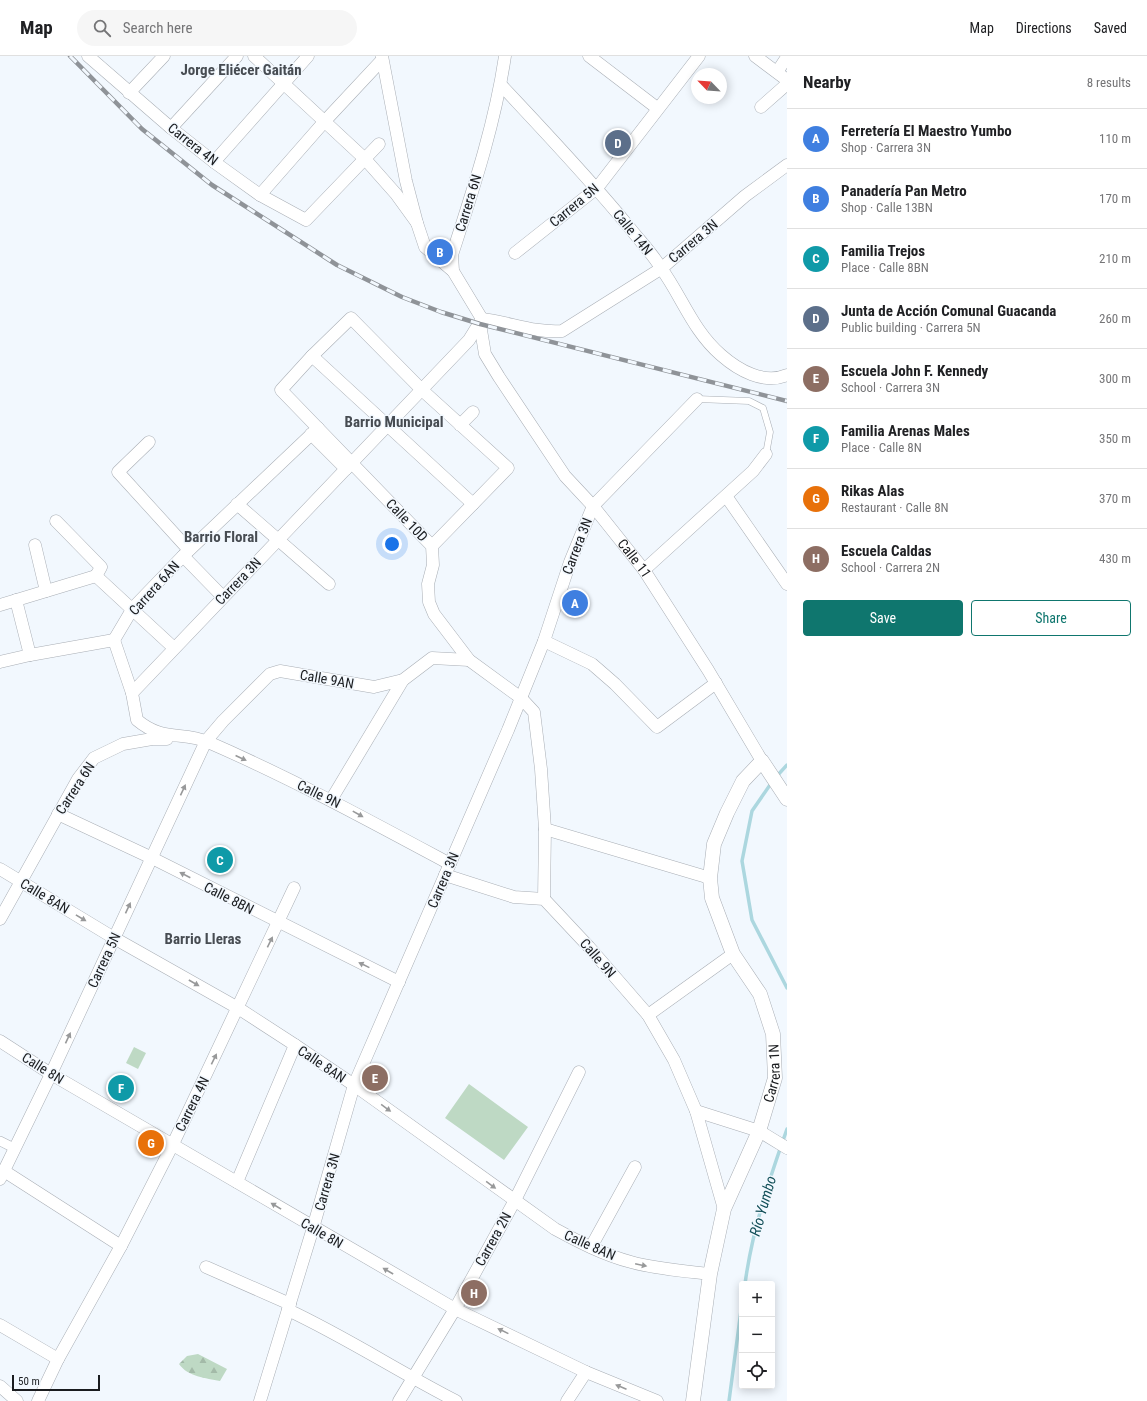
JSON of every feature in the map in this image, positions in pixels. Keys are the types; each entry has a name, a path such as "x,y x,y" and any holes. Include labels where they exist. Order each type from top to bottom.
{"street":[{"path":"129,93 164,56"},
{"path":"171,128 237,56"},
{"path":"254,56 365,159 396,194 417,223"},
{"path":"214,162 308,56"},
{"name":"Carrera 6N","path":"453,270 452,255 474,186 501,85 505,56"},
{"path":"590,56 657,108"},
{"name":"Carrera 5N","path":"515,253 597,188 657,108 699,56"},
{"path":"755,56 787,80"},
{"name":"Carrera 4N","path":"90,57 129,93 214,162 260,195 306,220 365,159"},
{"path":"777,72 787,57"},
{"path":"260,195 382,58"},
{"path":"382,58 406,181 417,223 426,247 453,270 481,321"},
{"path":"761,107 787,84"},
{"name":"Calle 14N","path":"501,85 597,188 662,268 686,313 703,336 720,355 740,370 761,378 781,378 787,376"},
{"path":"365,159 380,144"},
{"name":"Carrera 3N","path":"132,693 469,340 481,321 500,321 545,332 562,331 662,268 746,196 787,164"},
{"path":"432,546 473,504 508,468 422,390 351,318 312,356 473,504"},
{"name":"Calle 11","path":"481,321 485,354 499,377 565,476 593,506 644,570 716,683 762,763 787,799"},
{"name":"Calle 10D","path":"312,356 281,390 314,431 432,546 433,565 428,584 428,602 434,614 469,660 521,698 534,712 541,769 545,829 544,899"},
{"name":"Carrera 3N","path":"260,1401 313,1228 354,1085 521,698 544,641 570,562 593,506 697,398"},
{"path":"460,425 473,412"},
{"name":"Carrera 6AN","path":"114,640 132,608 186,553 314,431"},
{"path":"149,442 118,472 223,597"},
{"path":"644,570 753,471 766,454"},
{"path":"726,496 787,584"},
{"path":"237,504 329,584"},
{"path":"0,605 96,576 101,567 56,521"},
{"path":"35,545 46,591"},
{"path":"96,576 174,648"},
{"path":"16,600 30,655"},
{"path":"0,662 114,640 132,693 137,720 154,732 206,741"},
{"path":"544,641 592,664 615,684 657,727 716,683"},
{"name":"Calle 9AN","path":"206,741 223,721 270,674 280,671 374,687 403,680 432,658 469,660"},
{"path":"332,800 403,680"},
{"name":"Carrera 6N","path":"0,919 78,779 94,758 123,744 152,739 206,741"},
{"name":"Carrera 5N","path":"2,1175 51,1074 206,741"},
{"name":"Calle 9N","path":"206,741 332,800 447,870 514,897 544,899 588,946 648,1015 674,1060 696,1111 724,1209"},
{"name":"Carrera 1N","path":"693,1401 710,1274 724,1209 764,1134 775,1078 773,1034 760,994 733,954 712,898 710,878 714,844 727,813 743,781 762,763"},
{"name":"Calle 8BN","path":"58,814 152,858 279,924 399,982"},
{"path":"545,829 710,878"},
{"name":"Calle 8AN","path":"0,869 114,938 238,1008 354,1085 514,1202 555,1229 591,1247 630,1262 651,1267 710,1274"},
{"name":"Carrera 4N","path":"38,1401 58,1359 122,1246 173,1144 279,924 294,888"},
{"path":"648,1015 733,954"},
{"name":"Calle 8N","path":"0,1041 51,1074 454,1309 586,1372 657,1401"},
{"path":"237,1182 295,1046"},
{"name":"Carrera 2N","path":"399,1401 454,1309 514,1202 579,1072"},
{"path":"696,1111 764,1134 787,1148"},
{"path":"0,1141 14,1148"},
{"path":"591,1247 635,1167"},
{"path":"2,1175 122,1246"},
{"path":"206,1267 289,1307 412,1379 456,1401"},
{"path":"0,1325 58,1359"},
{"path":"567,1401 586,1372"},
{"path":"266,1382 268,1401"},
{"path":"0,1386 16,1401"}],"lane":[{"path":"697,398 749,401 763,408 770,432 766,454"}],"green space":[{"path":"134,1047 146,1053 138,1069 126,1063"},
{"path":"469,1084 528,1127 504,1160 445,1118"},
{"path":"198,1354 227,1369 220,1381 203,1378 187,1372 179,1364 187,1356"}],"waterway":[{"name":"Río Yumbo","path":"776,777 787,765"},
{"name":"Río Yumbo","path":"772,782 752,811 742,861 752,920 787,988"},
{"name":"Río Yumbo","path":"745,1281 757,1225 787,1129"},
{"name":"Río Yumbo","path":"729,1401 740,1317"}],"railway":[{"path":"70,56 142,129 212,185 337,265 402,297 441,312 480,324 787,401"}],"place":[{"name":"Junta de Acción Comunal Guacanda","path":"618,143"},
{"name":"Panadería Pan Metro","path":"440,252"},
{"name":"Ferretería El Maestro Yumbo","path":"575,603"},
{"name":"Familia Trejos","path":"220,860"},
{"name":"Escuela John F. Kennedy","path":"375,1078"},
{"name":"Familia Arenas Males","path":"121,1088"},
{"name":"Rikas Alas","path":"151,1143"},
{"name":"Escuela Caldas","path":"474,1293"}],"district":[{"name":"Jorge Eliécer Gaitán","path":"241,70"},
{"name":"Barrio Municipal","path":"394,422"},
{"name":"Barrio Floral","path":"221,537"},
{"name":"Barrio Lleras","path":"203,939"}]}
